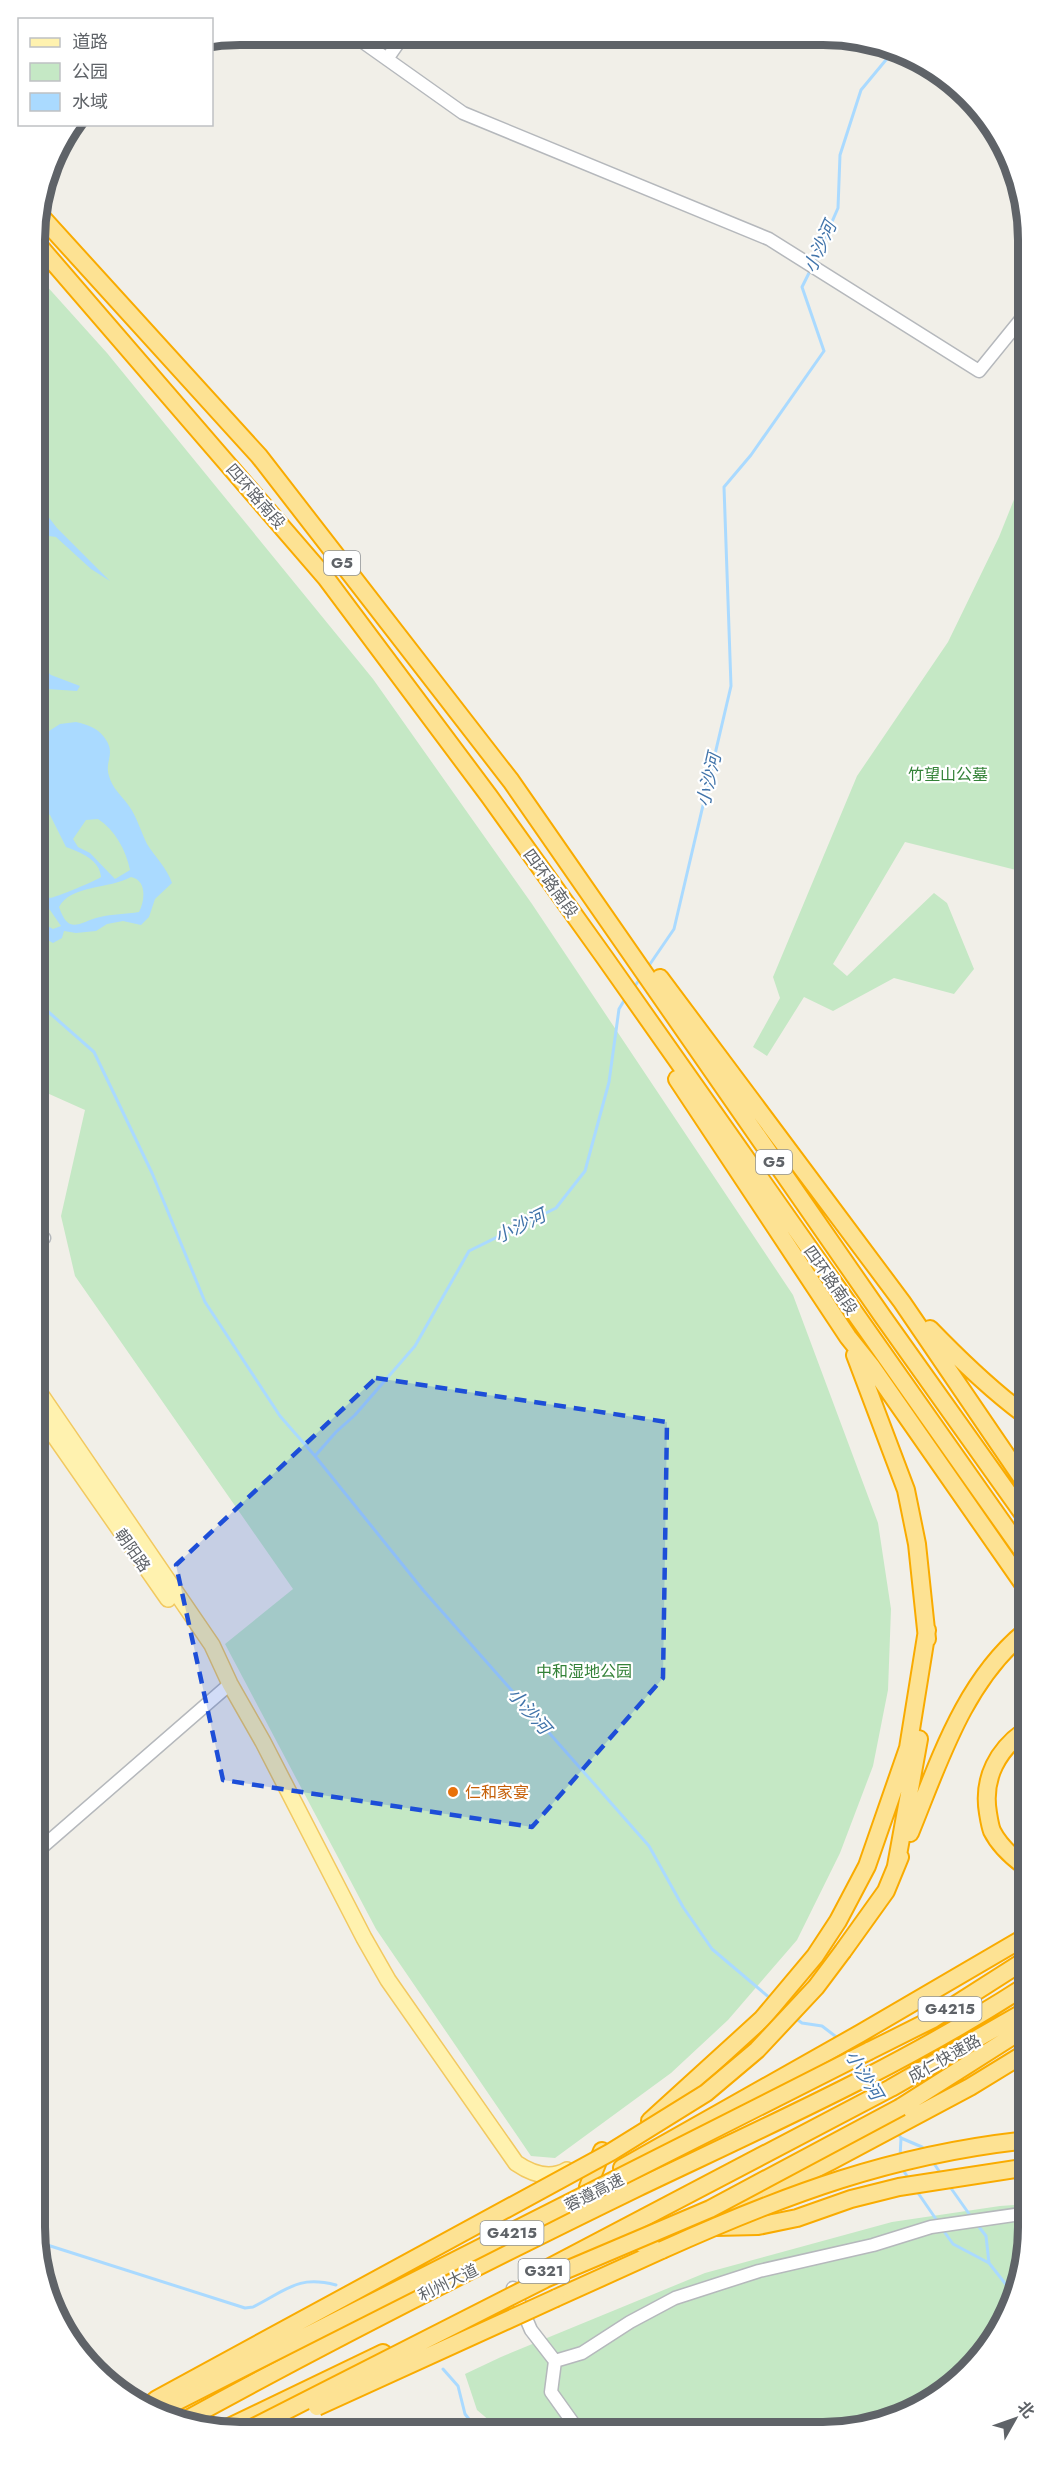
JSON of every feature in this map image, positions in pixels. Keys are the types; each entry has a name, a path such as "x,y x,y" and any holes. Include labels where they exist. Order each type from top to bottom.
{"highway":[{"name":"四环路南段","path":"46,221 259,456 511,781 618,928 666,1006 1018,1507"},
{"name":"四环路南段","path":"45,253 326,578 489,796 650,1031 1018,1545"},
{"path":"618,928 668,989 920,1324 1018,1472"},
{"path":"650,1031 866,1367 1018,1577"},
{"path":"920,1324 1018,1410"},
{"path":"866,1367 906,1490 917,1544 927,1630 927,1678 917,1757 896,1866"},
{"path":"973,1405 1018,1461"},
{"path":"650,2121 762,2019 815,1956 838,1921 867,1866 908,1748 927,1630"},
{"path":"153,2402 611,2152 706,2092 764,2042 816,1987 885,1891 945,1747 981,1678 1018,1639"},
{"path":"1018,1736 998,1756 988,1781 986,1802 992,1831 1009,1855 1018,1862"},
{"path":"588,2187 861,2034 1018,1941"},
{"name":"蓉遵高速","path":"166,2407 933,2019 1018,1965"},
{"name":"成仁快速路","path":"848,2087 1018,1990"},
{"name":"成仁快速路","path":"859,2105 1018,2015"},
{"path":"537,2274 699,2228 876,2137 904,2114 1018,2033"},
{"path":"264,2422 545,2279 710,2210 904,2114 970,2087 1018,2058"},
{"name":"利州大道","path":"193,2416 321,2346 556,2228 848,2087"},
{"name":"利州大道","path":"238,2422 513,2287 859,2105"},
{"path":"280,2422 723,2223 800,2191 908,2159 1018,2142"},
{"path":"556,2228 588,2187 603,2148"},
{"path":"699,2228 758,2226 797,2218 851,2199 899,2187 1018,2168"}],"main road":[{"path":"45,1401 212,1645 230,1684 263,1742 388,1980 516,2163 527,2171 551,2176 560,2174 650,2121"},
{"name":"朝阳路","path":"45,1423 204,1652 230,1684"}],"street":[{"path":"368,45 463,112 769,239 979,371 1018,323"},
{"path":"387,59 397,45"},
{"path":"45,1845 230,1684"},
{"path":"555,2361 582,2353 630,2322 675,2298 759,2271 873,2245 931,2227 1018,2214"},
{"path":"513,2287 531,2330 555,2361 551,2392 572,2422"}],"highlighted area":[{"path":"376,1378 667,1422 663,1678 532,1827 223,1780 176,1565"}],"green space":[{"name":"中和湿地公园","path":"45,284 107,353 373,679 532,904 793,1295 878,1523 891,1609 888,1690 873,1766 840,1853 797,1940 728,2020 671,2073 555,2158 531,2156 376,1929 225,1644 293,1589 75,1276 61,1216 85,1110 45,1092"},
{"name":"竹望山公墓","path":"1018,490 1018,870 905,842 833,964 847,976 934,893 947,903 974,969 954,994 894,978 833,1011 804,997 767,1056 753,1047 780,998 773,977 857,776 948,642 999,537"},
{"path":"1018,2205 1018,2240 1011,2278 998,2313 970,2356 952,2374 932,2389 886,2412 849,2420 823,2422 491,2422 477,2410 465,2374 705,2273 892,2222"}],"water":[{"path":"45,513 57,528 110,581 91,569 56,537 45,535"},
{"path":"45,669 51,675 80,686 77,691 45,688"},
{"path":"76,722 95,729 108,743 110,780 132,810 147,844 164,867 172,883 155,899 149,917 141,925 123,921 107,924 96,931 76,933 64,931 62,938 53,943 45,938 45,924 53,929 61,926 45,906 45,895 50,898 101,877 93,861 66,847 50,815 45,811 45,730 49,731 60,724","holes":["98,819 123,848 130,870 115,879 90,853 78,847 73,839 86,820","131,877 140,882 143,891 143,902 139,912 105,916 75,925 67,921 59,907 64,900 81,891"]}],"waterway":[{"name":"小沙河","path":"814,263 838,208 840,155 861,90 889,56"},
{"name":"小沙河","path":"648,967 674,929 731,686 724,487 751,455 824,351 802,287 811,269"},
{"name":"小沙河","path":"633,989 641,977"},
{"name":"小沙河","path":"625,999 619,1009 609,1082 585,1171 556,1208 469,1251 415,1346 355,1415 315,1456 423,1590 649,1846 683,1907 712,1949 771,1999"},
{"path":"45,1009 94,1052 152,1173 205,1302 280,1416 315,1456"},
{"name":"小沙河","path":"795,2018 802,2023 822,2026 839,2039"},
{"name":"小沙河","path":"898,2133 901,2138 900,2158"},
{"name":"小沙河","path":"901,2138 922,2147 926,2152"},
{"name":"小沙河","path":"933,2162 941,2174"},
{"name":"小沙河","path":"901,2167 909,2179"},
{"name":"小沙河","path":"948,2184 972,2218"},
{"name":"小沙河","path":"916,2190 938,2222"},
{"name":"小沙河","path":"976,2223 986,2236 989,2263"},
{"name":"小沙河","path":"943,2230 953,2244 989,2263 1008,2287"},
{"path":"46,2245 245,2308 253,2307 302,2283 323,2282 336,2285"},
{"path":"443,2369 458,2386 465,2414 471,2422"}],"place":[{"name":"仁和家宴","path":"453,1792"}]}
